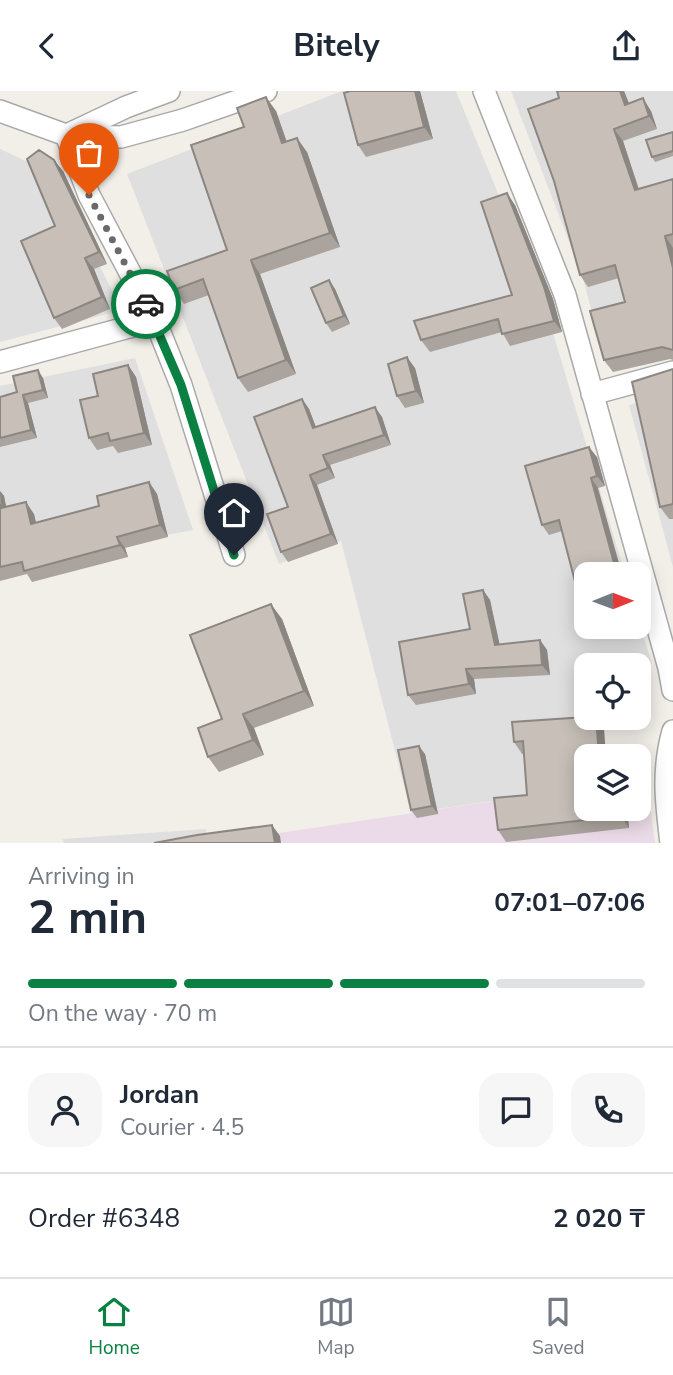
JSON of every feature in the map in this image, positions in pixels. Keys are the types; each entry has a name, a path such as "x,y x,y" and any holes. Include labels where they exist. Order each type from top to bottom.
{"street":[{"path":"66,135 126,107 169,91"},
{"path":"0,111 66,135 121,137 183,121 266,91"},
{"path":"484,91 565,295 673,690"},
{"path":"66,135 89,195 155,320 181,385 234,555"},
{"path":"0,362 155,320"},
{"path":"592,394 673,372"},
{"path":"671,843 666,757 673,731"}],"shaded area":[{"path":"342,91 456,91 547,313 621,562 574,562 574,639 644,639 649,653 574,653 574,730 586,730 586,744 574,744 574,789 411,813 341,541 279,564 127,174"},
{"path":"511,91 673,91 673,347 606,365 582,275"},
{"path":"0,149 52,173 122,310 0,342"},
{"path":"135,358 193,530 0,567 0,386"},
{"path":"673,393 673,567 629,405"},
{"path":"574,789 574,821 651,821 651,812 655,843 213,843"},
{"path":"206,829 207,843 64,843 63,839"}],"building":[{"path":"415,91 424,127 358,145 344,93"},
{"path":"557,91 620,91 625,105 643,98 649,116 614,129 635,190 673,179 673,234 665,236 673,268 673,350 662,347 604,360 590,311 625,302 615,265 580,275 554,181 528,109 559,98"},
{"path":"266,97 282,143 297,138 330,233 251,260 286,360 238,378 203,279 174,290 167,271 227,250 191,145 244,127 237,108"},
{"path":"673,132 673,151 652,157 646,140"},
{"path":"39,150 54,160 99,252 85,258 102,297 54,318 21,241 55,226 27,159"},
{"path":"507,193 544,287 554,321 502,334 498,319 421,340 414,321 512,295 481,202"},
{"path":"329,280 344,316 326,323 311,288"},
{"path":"407,357 416,391 397,396 388,364"},
{"path":"128,365 144,433 110,441 108,433 89,438 80,400 98,396 93,374"},
{"path":"673,369 673,504 660,507 632,382"},
{"path":"38,370 43,390 23,395 31,430 0,438 0,397 17,392 13,376"},
{"path":"302,399 313,428 375,407 384,435 323,455 328,468 310,475 331,534 281,552 267,514 288,507 254,417"},
{"path":"589,447 597,476 591,478 614,562 574,562 574,578 559,520 542,525 525,466"},
{"path":"149,482 160,525 117,537 120,545 24,571 22,562 0,567 0,504 1,508 26,502 31,524 99,506 97,496"},
{"path":"483,590 495,645 540,640 542,665 466,669 469,684 408,695 399,642 470,629 463,594"},
{"path":"271,604 304,691 243,714 253,740 208,757 198,728 222,719 190,635"},
{"path":"574,718 574,730 597,730 598,744 574,744 574,821 577,821 498,830 494,798 527,795 523,741 514,742 512,722"},
{"path":"419,746 432,806 411,810 398,750"},
{"path":"272,825 275,843 154,843 197,835"}],"way so far":[{"path":"89,195 146,304"}],"route":[{"path":"146,304 181,385 234,555"}]}
